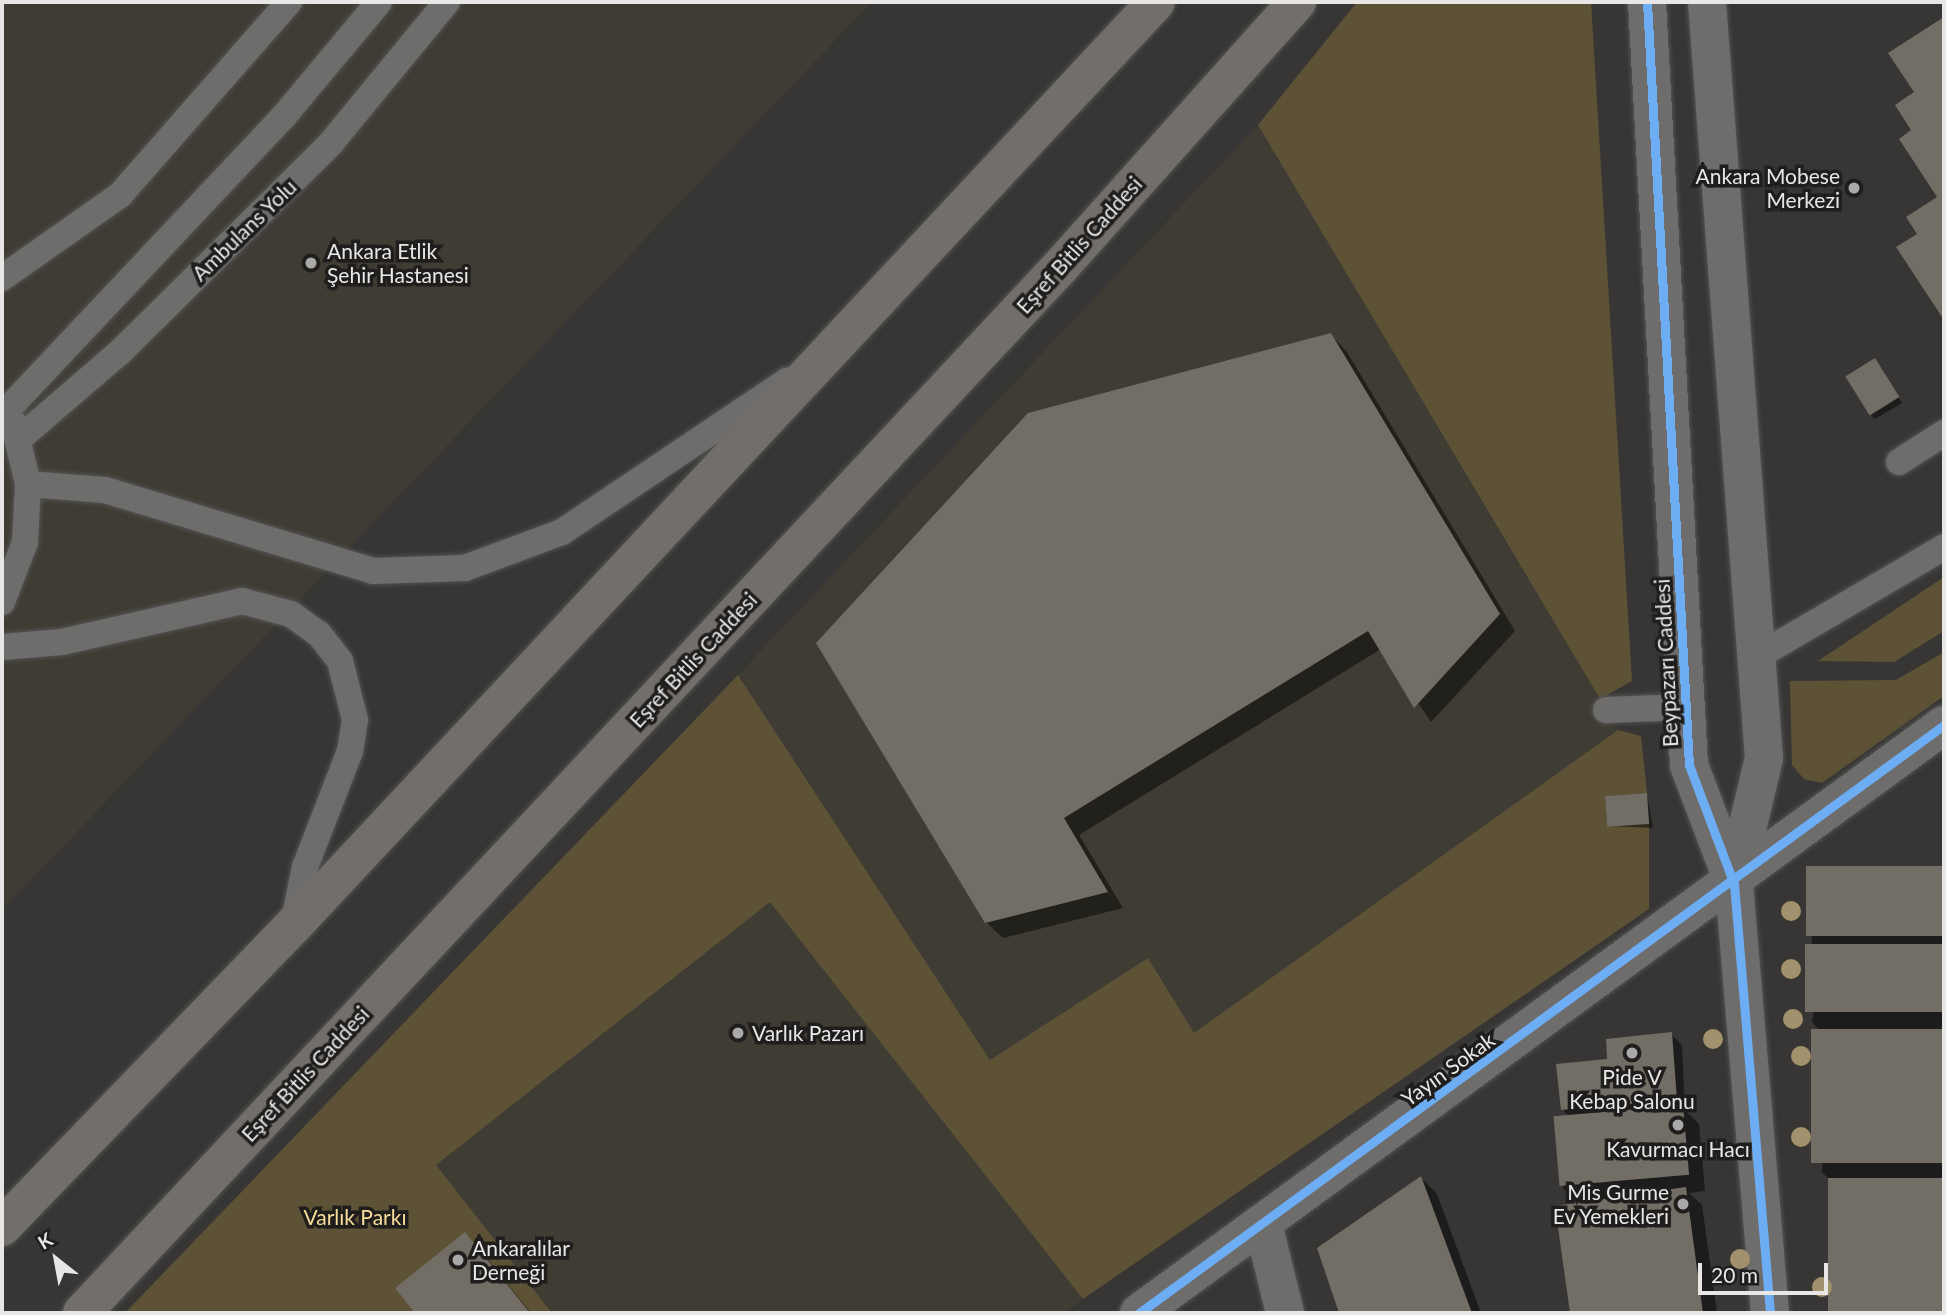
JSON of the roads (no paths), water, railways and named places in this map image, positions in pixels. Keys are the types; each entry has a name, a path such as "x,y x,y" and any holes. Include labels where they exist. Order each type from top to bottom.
{"main road":[{"path":"2,1227 293,926 815,362 1156,2"},
{"name":"Eşref Bitlis Caddesi","path":"82,1313 1061,266 1297,2"}],"street":[{"name":"Beypazarı Caddesi","path":"1647,2 1689,765 1734,884 1770,1313"},
{"name":"Beypazarı Caddesi","path":"1707,2 1764,758 1734,884"},
{"name":"Yayın Sokak","path":"1139,1313 1734,884 1944,726"},
{"path":"1263,1224 1285,1313"}],"lane":[{"path":"2,278 120,195 289,2"},
{"path":"2,602 25,542 29,484 20,438 5,403 275,126 379,2"},
{"name":"Ambulans Yolu","path":"20,438 120,352 331,143 447,2"},
{"path":"29,484 104,490 373,571 465,568 562,532 815,362"},
{"path":"1899,462 1944,433"},
{"path":"1755,658 1944,547"},
{"path":"2,647 62,642 242,601 291,614 319,634 340,660 355,720 350,751 305,867 293,926"},
{"path":"1606,710 1686,707"}],"place":[{"name":"Ankara Mobese Merkezi","path":"1854,188"},
{"name":"Ankara Etlik Şehir Hastanesi","path":"311,263"},
{"name":"Varlık Pazarı","path":"738,1033"},
{"name":"Pide V Kebap Salonu","path":"1632,1053"},
{"name":"Kavurmacı Hacı","path":"1678,1125"},
{"name":"Mis Gurme Ev Yemekleri","path":"1683,1204"},
{"name":"Ankaralılar Derneği","path":"458,1260"}],"park label":[{"name":"Varlık Parkı","path":"355,1217"}]}
